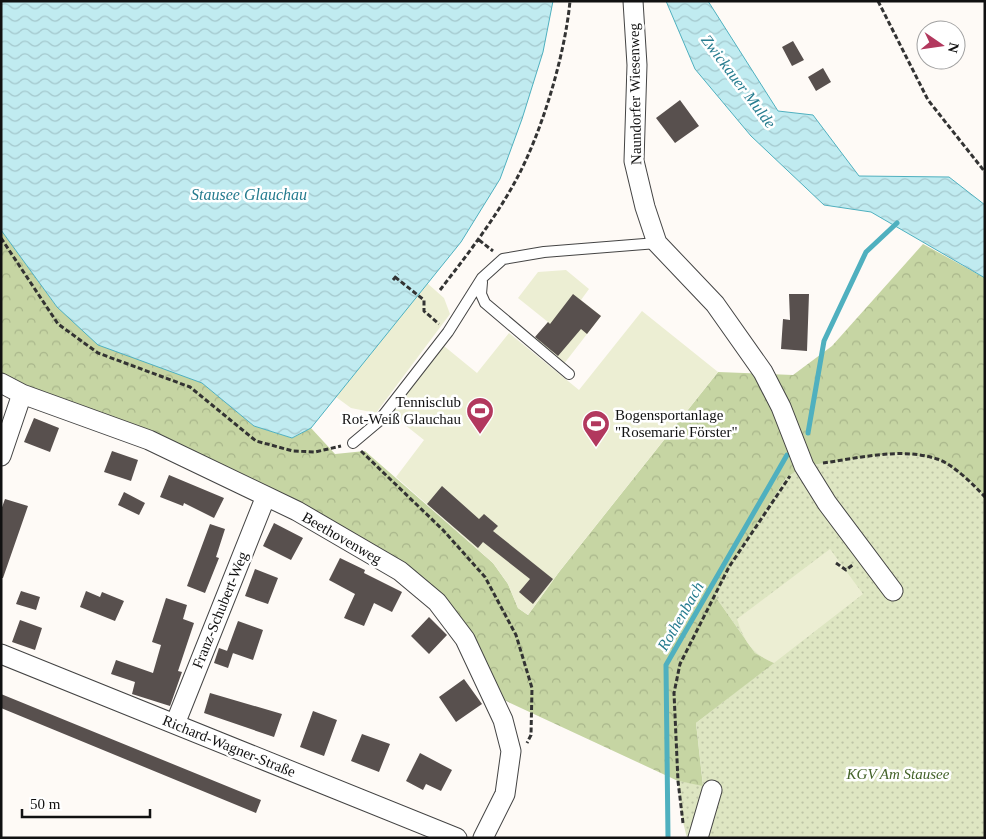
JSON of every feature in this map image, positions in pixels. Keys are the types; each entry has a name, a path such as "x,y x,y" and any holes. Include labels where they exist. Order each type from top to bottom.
{"street":[{"name":"Naundorfer Wiesenweg","path":"633,1 637,65 634,161 644,207 657,243 715,304 763,372 781,407 804,466 827,503 893,590"},
{"name":"Beethovenweg","path":"1,383 22,394 149,440 266,496 400,571 437,602 465,639 503,720 511,751 505,794 483,838"},
{"path":"1,456 22,394"},
{"name":"Franz-Schubert-Weg","path":"175,724 266,496"},
{"name":"Richard-Wagner-Straße","path":"1,654 456,838"},
{"path":"692,834 712,790"}],"lane":[{"path":"353,443 378,422 448,332 482,278 503,259 544,252 657,243"},
{"path":"482,278 481,294 485,303 569,374"}],"path":[{"path":"440,290 479,240 516,180 538,130 560,57 570,1"},
{"path":"878,1 928,100 985,172"},
{"path":"1,238 58,324 98,353 190,387 256,440 293,450 315,452 353,443 443,530 485,577 516,635 532,688 531,735 523,752"},
{"path":"479,240 503,259"},
{"path":"395,277 424,300 424,311 448,332"},
{"path":"692,834 678,782 674,693 680,664 729,567 786,478 804,466 896,453 938,459 972,483 985,497"},
{"path":"836,563 846,570"}],"green space":[{"path":"1,230 57,307 158,366 202,383 254,426 292,438 311,428 335,454 365,451 493,563 508,584 518,608 528,615 559,572 718,372 793,375 832,346 923,244 985,278 985,497 972,483 938,459 896,453 804,466 786,478 729,567 715,596 755,653 774,663 696,723 703,786 678,781 491,694 437,602 297,511 1,383"},
{"path":"566,270 589,289 581,300 601,316 563,365 533,340 548,322 518,298 538,272"},
{"path":"427,283 444,298 450,314 376,413 351,408 336,397"},
{"path":"642,311 718,372 559,572 528,615 518,608 508,584 493,563 396,477 424,440 390,413 444,346 477,373 509,333 579,390"},
{"name":"KGV Am Stausee","path":"896,453 938,459 972,483 985,497 985,838 687,838 682,818 678,781 703,785 696,723 773,663 755,653 715,596 729,567 786,478 804,466"},
{"path":"830,549 863,594 774,663 766,659 750,646 737,619"}],"water":[{"name":"Stausee Glauchau","path":"1,1 553,1 543,52 522,119 500,179 461,242 311,428 292,438 254,426 202,383 98,345 57,307 1,230"},
{"name":"Zwickauer Mulde","path":"666,1 708,1 778,111 813,115 859,176 949,177 985,205 985,278 871,212 824,205 751,136 695,69"}],"building":[{"path":"793,41 804,60 792,66 782,47"},
{"path":"823,68 831,82 816,91 808,77"},
{"path":"680,100 699,126 675,143 656,118"},
{"path":"573,294 601,316 587,334 581,329 558,356 535,337 548,322 550,324"},
{"path":"789,294 809,294 807,351 781,349 783,319 790,320"},
{"path":"34,418 59,428 50,452 24,442"},
{"path":"112,451 138,460 131,481 104,472"},
{"path":"169,475 224,498 214,518 184,503 183,506 160,497"},
{"path":"442,486 479,519 484,514 498,526 493,531 553,579 533,604 519,592 530,579 483,542 478,548 427,504"},
{"path":"124,492 145,503 139,515 118,505"},
{"path":"5,499 28,506 3,578 1,578 1,510"},
{"path":"274,523 303,538 291,560 263,546"},
{"path":"210,524 225,529 216,557 219,558 205,593 187,586"},
{"path":"340,558 365,570 364,573 402,592 392,612 374,603 364,626 344,618 355,594 329,580"},
{"path":"255,569 278,578 268,604 245,596"},
{"path":"21,591 40,597 36,610 16,604"},
{"path":"86,591 100,597 102,592 124,601 115,621 80,607"},
{"path":"166,598 187,605 183,619 194,623 178,671 182,672 170,706 132,694 135,682 111,674 116,660 153,673 161,645 152,642"},
{"path":"429,617 447,635 429,654 411,636"},
{"path":"20,620 42,628 35,650 12,642"},
{"path":"238,621 263,630 253,660 227,651"},
{"path":"219,648 233,653 228,668 214,663"},
{"path":"464,679 482,704 456,722 439,697"},
{"path":"210,693 282,714 274,737 204,713"},
{"path":"1,694 261,800 256,813 1,708"},
{"path":"313,711 337,720 324,756 300,747"},
{"path":"362,734 390,744 379,772 351,761"},
{"path":"420,753 452,770 441,791 426,784 423,790 406,781"}],"waterway":[{"name":"Rothenbach","path":"808,433 824,341 866,252 897,223"},
{"name":"Rothenbach","path":"668,838 666,665 787,455"}],"place":[{"name":"Tennisclub Rot-Weiß Glauchau","path":"480,435"},
{"name":"Bogensportanlage \"Rosemarie Förster\"","path":"596,448"}]}
